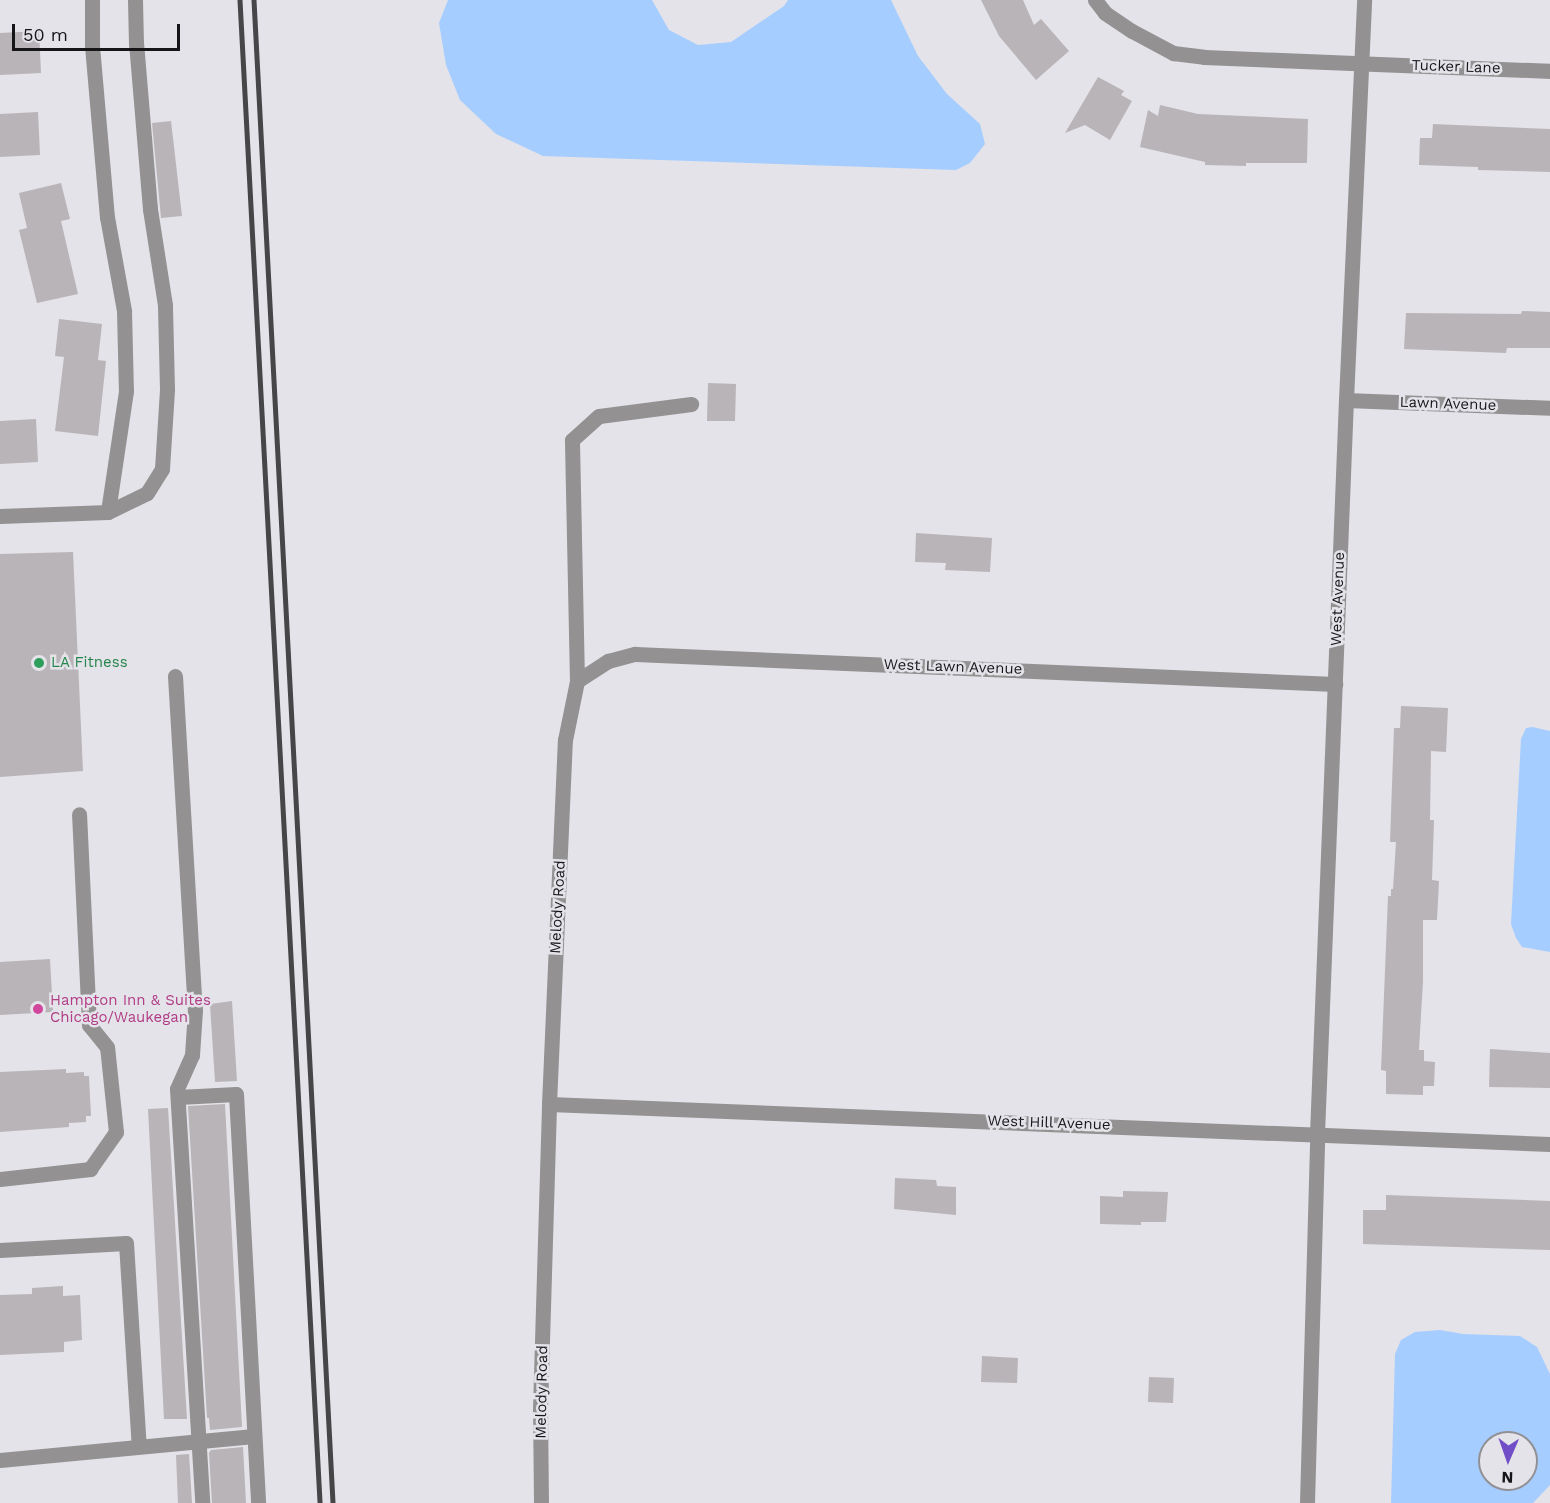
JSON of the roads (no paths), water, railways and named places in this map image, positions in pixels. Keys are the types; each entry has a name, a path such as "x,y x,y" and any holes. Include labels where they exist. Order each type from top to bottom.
{"street":[{"path":"92,0 92,46 106,217 124,322 126,391 108,512"},
{"path":"0,516 108,512 147,493 162,470 167,389 165,304 150,209 136,44 135,0"},
{"name":"Tucker Lane","path":"1095,0 1105,13 1132,31 1173,53 1204,57 1550,71"},
{"name":"West Avenue","path":"1307,1503 1317,1134 1364,0"},
{"name":"Lawn Avenue","path":"1346,400 1550,408"},
{"name":"Melody Road","path":"541,1503 540,1408 549,1104 565,740 578,681 572,440 599,416 691,404"},
{"name":"West Lawn Avenue","path":"578,681 608,661 635,654 1335,684"},
{"path":"175,676 195,1010 192,1055 177,1089 202,1503"},
{"path":"0,1179 90,1169 116,1132 107,1047 89,1025 79,814"},
{"path":"178,1097 236,1094 258,1503"},
{"name":"West Hill Avenue","path":"549,1104 1550,1144"},
{"path":"0,1250 126,1244 139,1447"},
{"path":"0,1460 254,1436"}],"water":[{"path":"448,0 652,0 669,30 698,45 731,42 784,6 788,0 891,0 918,56 947,94 980,124 985,144 970,163 956,170 543,156 496,134 460,100 446,65 439,23"},
{"path":"1526,728 1550,731 1550,952 1522,947 1511,924 1521,739"},
{"path":"1440,1330 1463,1334 1520,1336 1537,1347 1550,1374 1550,1485 1533,1503 1391,1503 1395,1354 1401,1340 1415,1332"}],"railway":[{"path":"240,0 320,1503"},
{"path":"254,0 333,1503"}],"place":[{"name":"LA Fitness","path":"39,663"},
{"name":"Hampton Inn & Suites Chicago/Waukegan","path":"38,1009"}]}
